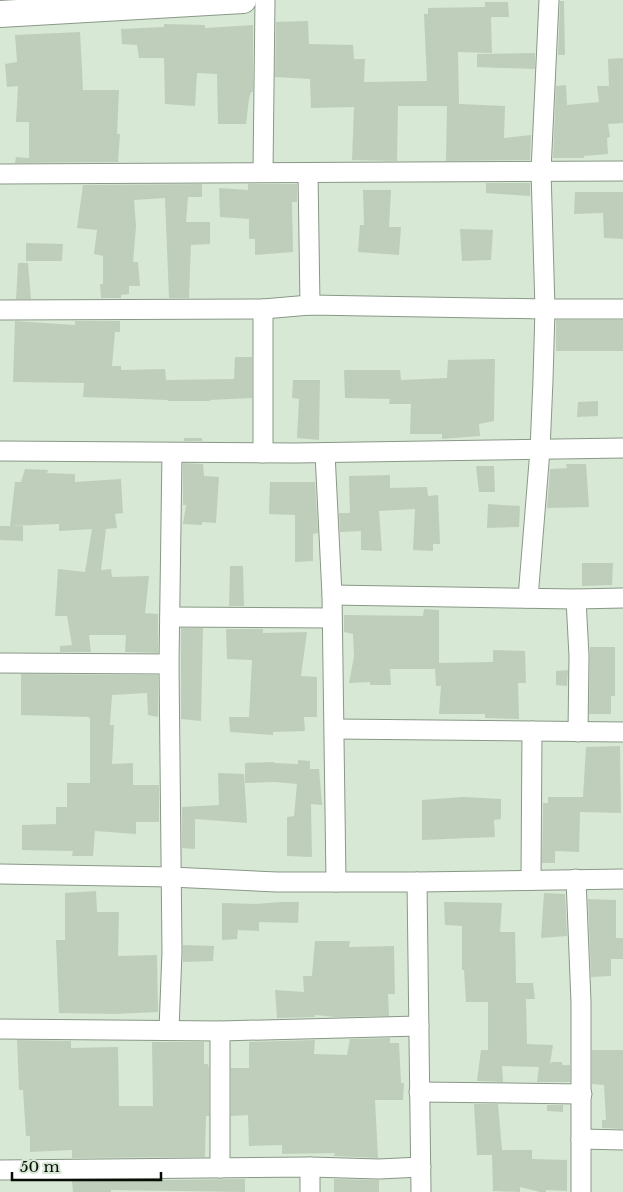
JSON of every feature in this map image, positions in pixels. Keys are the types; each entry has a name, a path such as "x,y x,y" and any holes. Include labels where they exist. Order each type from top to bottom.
{"street":[{"path":"0,14 230,0"},
{"path":"263,172 265,0"},
{"path":"528,598 540,450 545,310 541,171 549,0"},
{"path":"0,174 623,171"},
{"path":"308,172 310,305"},
{"path":"0,310 263,308 310,305 545,310 623,309"},
{"path":"263,308 263,453"},
{"path":"0,451 263,453 623,448"},
{"path":"325,452 332,595 336,882"},
{"path":"169,1030 172,952 169,664 172,453"},
{"path":"332,595 623,598"},
{"path":"576,599 579,656 578,732"},
{"path":"170,617 332,618"},
{"path":"0,663 169,664"},
{"path":"335,729 623,732"},
{"path":"531,880 532,731"},
{"path":"0,874 171,877 277,882 623,879"},
{"path":"576,879 581,1002 581,1192"},
{"path":"417,882 421,1192"},
{"path":"0,1029 220,1031 418,1026"},
{"path":"220,1031 220,1168"},
{"path":"419,1092 582,1094"},
{"path":"581,1139 623,1140"},
{"path":"0,1170 310,1167 379,1169 421,1167"},
{"path":"310,1167 310,1192"}],"building":[{"path":"560,1 564,1 565,55 558,55"},
{"path":"485,2 508,2 509,17 491,17 492,53 458,52 459,104 505,106 504,138 531,135 530,160 446,161 447,106 398,106 397,161 352,160 354,107 311,108 310,79 275,77 276,22 308,21 309,44 353,45 354,59 365,59 364,82 427,81 424,14 428,14 428,8 485,7"},
{"path":"164,24 205,25 205,28 253,25 253,92 251,92 249,99 246,124 218,124 217,74 197,73 195,106 165,104 164,58 139,58 137,45 122,44 121,29 164,27"},
{"path":"80,32 83,90 119,90 117,134 120,134 118,162 15,163 16,157 29,158 29,122 16,122 18,86 7,87 5,64 17,62 15,35"},
{"path":"535,53 535,69 477,67 477,54"},
{"path":"623,58 623,123 608,124 610,137 607,138 608,154 584,156 584,158 553,158 556,86 566,85 567,105 599,102 597,86 609,86 608,59"},
{"path":"486,183 530,183 530,196 486,193"},
{"path":"202,184 202,197 188,197 186,222 210,222 210,244 191,245 189,298 169,298 165,198 134,200 136,226 133,262 138,262 140,286 129,286 129,294 121,295 121,298 101,298 100,284 103,284 103,256 94,254 97,230 77,228 83,185"},
{"path":"248,184 297,184 297,202 292,202 293,252 255,255 255,239 249,239 249,219 220,217 219,188 248,190"},
{"path":"363,190 391,190 389,227 401,227 399,255 358,252 360,225 364,225"},
{"path":"575,192 623,192 623,239 604,238 603,213 574,214"},
{"path":"460,229 493,230 491,260 462,261"},
{"path":"26,243 63,244 62,261 26,261"},
{"path":"18,263 28,263 31,299 16,299"},
{"path":"556,320 623,320 623,351 556,351"},
{"path":"15,321 75,325 75,321 120,321 120,332 115,332 112,366 121,366 121,370 165,369 166,380 234,379 235,357 252,357 252,398 168,401 83,397 84,383 13,382"},
{"path":"495,359 494,421 479,424 480,436 442,439 442,434 410,434 411,404 389,404 390,399 345,398 344,370 400,370 401,380 447,378 448,360"},
{"path":"293,380 320,380 319,440 297,438 299,399 292,398"},
{"path":"598,401 598,416 577,417 578,402"},
{"path":"184,438 202,438 202,441 184,441"},
{"path":"183,463 203,464 204,476 219,477 216,523 202,522 202,525 183,524 186,505 183,505"},
{"path":"566,464 586,464 589,507 547,508 550,469 567,468"},
{"path":"476,466 494,466 495,492 479,492"},
{"path":"25,469 48,470 47,473 75,474 75,482 121,479 123,513 115,514 117,528 106,529 101,570 111,569 112,577 149,576 145,613 158,614 158,653 125,652 126,635 89,635 91,652 60,652 60,646 72,645 67,616 55,616 58,569 85,572 92,529 59,531 59,524 10,526 15,482 21,482"},
{"path":"390,475 390,488 427,487 428,496 438,495 440,544 433,544 433,551 413,550 415,509 379,511 382,551 361,550 361,531 340,532 339,513 350,513 349,476"},
{"path":"270,482 315,482 318,533 313,534 313,561 295,562 295,515 269,514"},
{"path":"488,504 520,506 519,527 487,528"},
{"path":"0,526 23,526 23,541 0,540"},
{"path":"582,563 613,563 612,585 582,586"},
{"path":"230,566 243,566 244,606 229,606"},
{"path":"424,609 439,610 439,663 493,662 493,650 525,651 526,683 518,683 519,719 485,718 485,714 439,714 441,686 436,686 435,669 390,669 391,685 370,685 370,682 349,683 354,656 353,634 344,632 344,615 423,616"},
{"path":"181,628 203,628 201,721 181,719"},
{"path":"226,629 263,629 263,633 307,632 301,676 317,677 317,717 304,717 305,731 273,732 273,735 230,732 229,717 249,717 252,660 227,659"},
{"path":"590,647 615,647 615,696 611,696 611,714 589,714"},
{"path":"568,670 567,686 556,685 556,671"},
{"path":"21,674 158,675 158,717 148,715 147,693 112,695 110,725 114,725 112,764 133,763 133,785 159,785 159,822 136,822 136,834 95,831 93,856 72,856 73,851 22,850 22,825 56,824 56,807 67,807 67,783 90,783 90,718 21,715"},
{"path":"620,746 621,813 580,812 579,852 555,851 555,863 542,863 543,803 548,803 548,797 583,797 586,747"},
{"path":"298,760 310,761 310,769 319,769 322,805 311,804 312,857 287,856 287,817 294,816 297,784 275,782 245,783 245,763 274,762 298,764"},
{"path":"218,773 244,774 247,823 195,819 195,849 182,848 182,807 219,805"},
{"path":"463,797 501,799 501,819 494,820 495,837 422,840 422,800"},
{"path":"96,891 97,912 119,912 118,956 157,955 158,1012 115,1014 59,1013 56,940 65,940 65,893"},
{"path":"544,893 565,894 567,936 541,938"},
{"path":"588,899 616,900 616,938 623,938 623,959 611,959 611,976 591,977"},
{"path":"299,902 298,923 259,922 259,931 238,930 237,939 222,940 222,903 255,904"},
{"path":"444,902 502,903 500,932 515,932 516,983 533,983 535,999 526,999 527,1044 553,1045 550,1064 552,1062 562,1062 562,1065 570,1065 570,1082 537,1082 539,1067 502,1066 503,1082 477,1081 481,1050 488,1050 488,1002 466,1002 464,970 462,970 462,926 445,925"},
{"path":"315,941 350,941 349,947 394,946 395,994 388,994 389,1016 335,1017 315,1015 315,1017 277,1018 275,990 304,992 303,976 312,976"},
{"path":"183,945 214,946 213,961 183,962"},
{"path":"390,1038 390,1043 399,1043 401,1083 404,1083 403,1100 375,1100 378,1158 334,1156 335,1153 282,1154 282,1145 249,1146 248,1115 231,1116 231,1068 249,1068 249,1042 315,1040 314,1054 347,1055 350,1039"},
{"path":"17,1040 71,1041 71,1048 118,1047 119,1106 153,1106 152,1042 204,1042 204,1064 208,1064 209,1069 209,1116 206,1116 205,1157 72,1158 72,1150 30,1152 30,1136 26,1136 23,1090 19,1090"},
{"path":"592,1050 623,1050 623,1129 602,1128 602,1120 606,1120 604,1085 592,1084"},
{"path":"474,1104 498,1104 502,1150 532,1150 532,1159 567,1160 567,1191 546,1190 546,1192 540,1192 520,1187 520,1192 493,1191 492,1155 477,1155"},
{"path":"547,1105 563,1105 563,1112 547,1111"},
{"path":"245,1179 245,1192 111,1190 111,1192 73,1192 72,1181"},
{"path":"334,1179 379,1180 379,1192 334,1192"}]}
